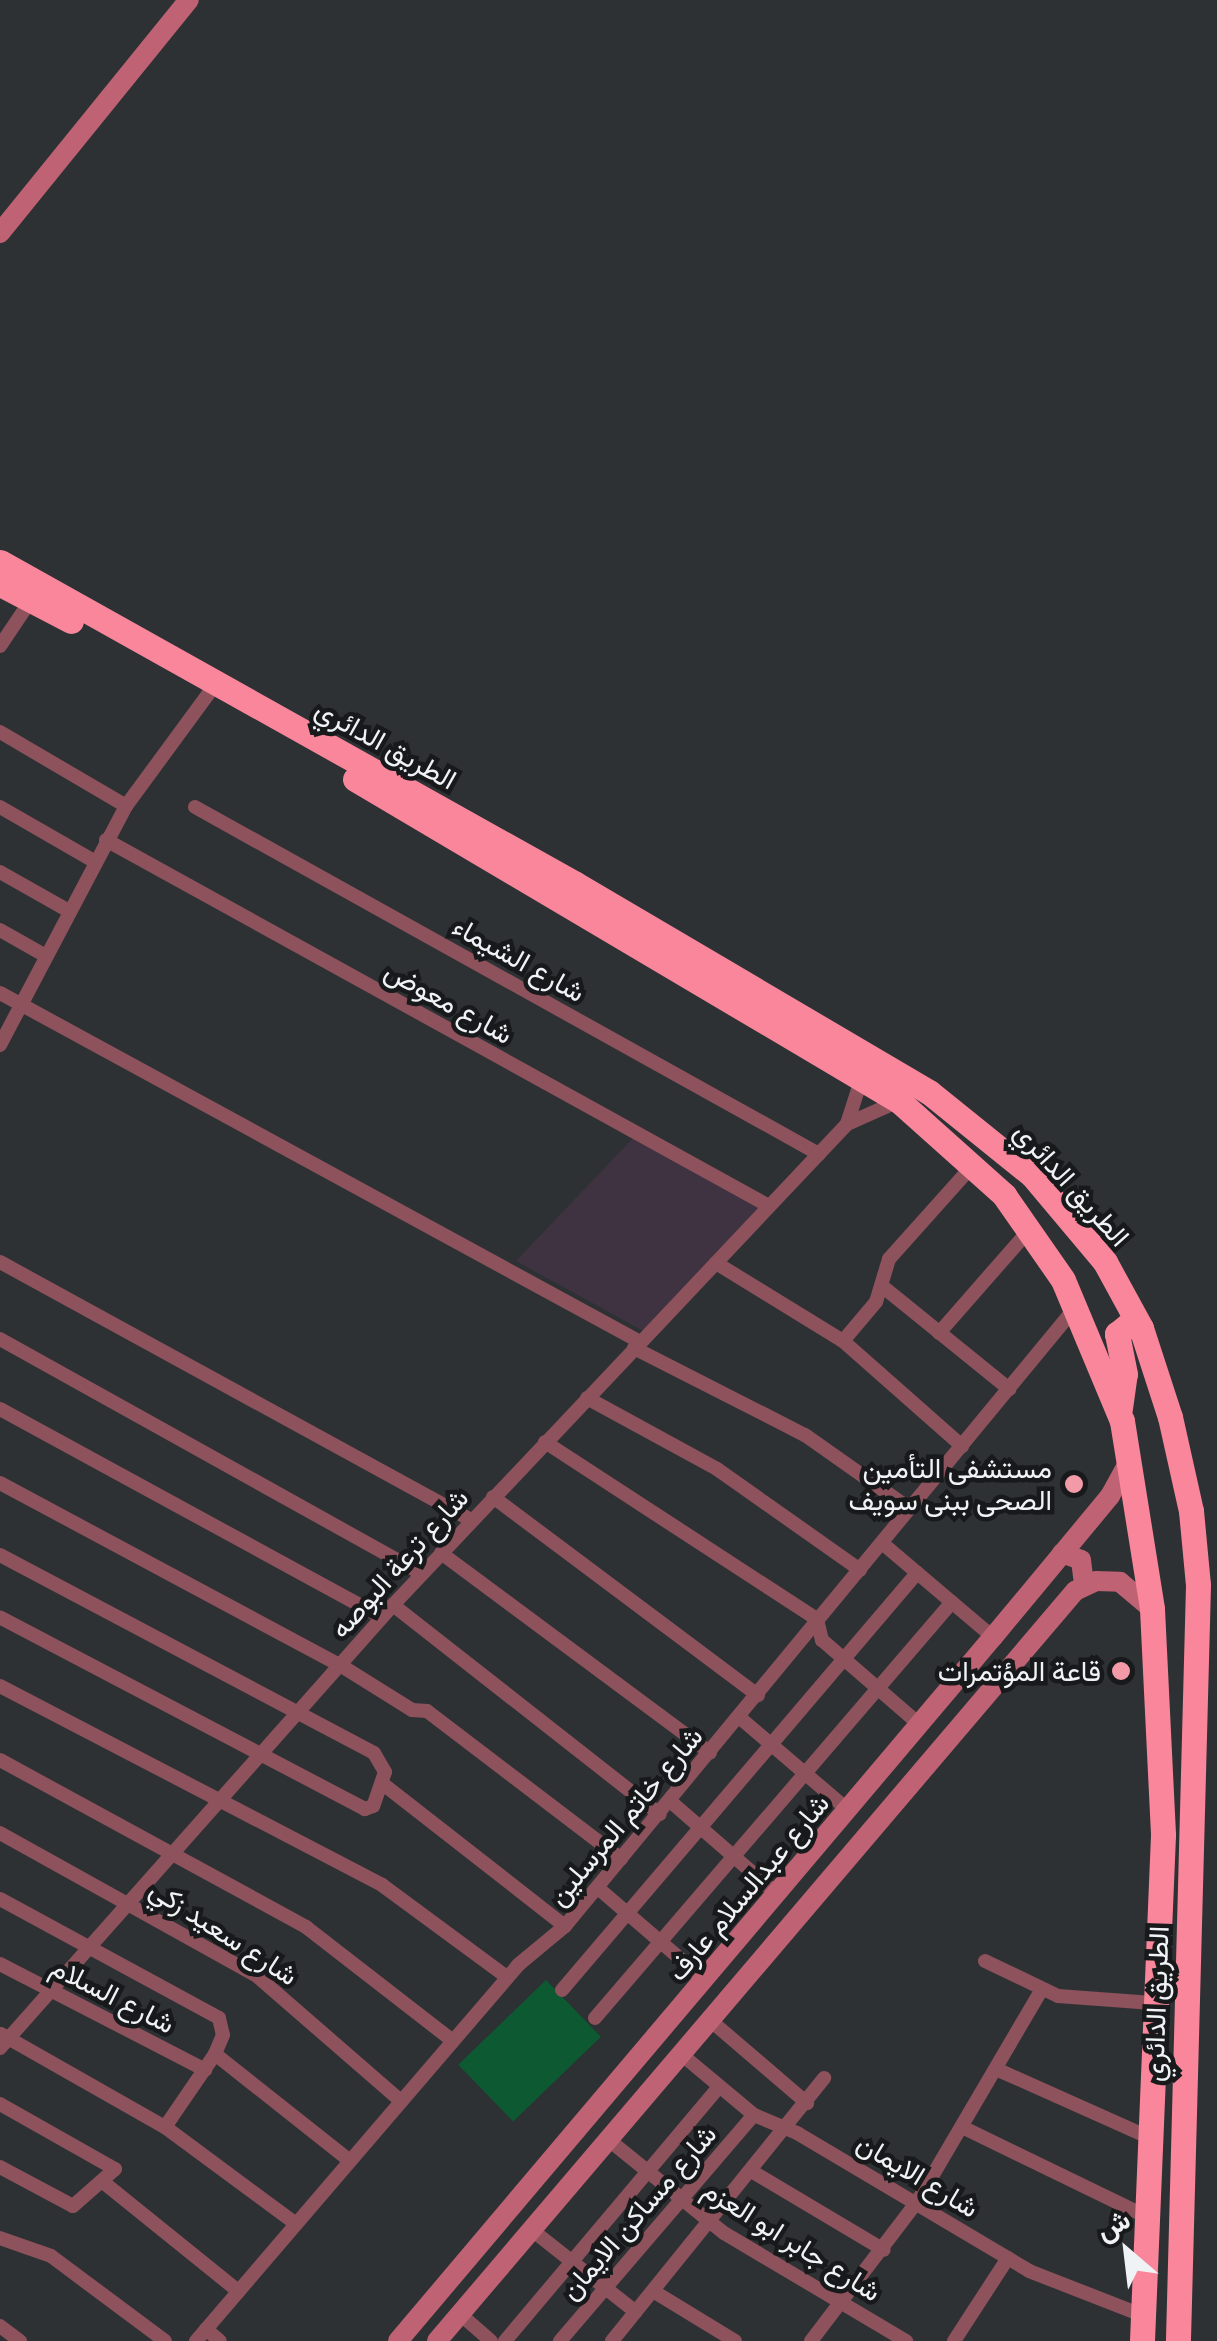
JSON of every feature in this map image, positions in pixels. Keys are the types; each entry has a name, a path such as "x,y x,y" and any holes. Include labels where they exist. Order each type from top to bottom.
{"highway":[{"name":"الطريق الدائري","path":"0,562 574,883 929,1092 1008,1152 1080,1230 1141,1328 1192,1512 1199,1676 1178,2341"},
{"name":"الطريق الدائري","path":"0,584 209,693 862,1077 899,1101 975,1164 1030,1228 1076,1307 1119,1412 1152,1609 1153,1679 1162,1764 1142,2328"},
{"path":"1047,1254 1073,1248 1080,1230"},
{"path":"1119,1412 1125,1374 1117,1334 1128,1325 1141,1328"},
{"path":"1153,1679 1162,1692 1177,1696 1192,1690 1199,1676"},
{"path":"1162,1764 1174,1737 1186,1736 1194,1745"}],"main road":[{"path":"0,234 189,0"},
{"name":"شارع عبدالسلام عارف","path":"398,2341 849,1811 1062,1553 1129,1462"},
{"path":"1062,1553 1081,1560 1084,1585 1120,1582 1152,1609"},
{"name":"شارع عبدالسلام عارف","path":"437,2341 1084,1585"},
{"path":"513,2203 521,2220 536,2225"},
{"path":"490,2232 507,2235 514,2251"}],"street":[{"path":"0,646 31,600"},
{"path":"0,1044 126,806 209,693"},
{"path":"0,732 126,806"},
{"path":"0,808 94,862"},
{"name":"شارع الشيماء","path":"196,808 818,1154"},
{"name":"شارع معوض","path":"106,840 769,1206"},
{"path":"0,872 68,911"},
{"path":"0,930 46,956"},
{"path":"0,993 805,1435 910,1509"},
{"path":"847,1124 862,1077"},
{"path":"847,1124 899,1101"},
{"name":"شارع ترعة البوصه","path":"3,2040 131,1902 393,1604 847,1124"},
{"path":"843,1342 882,1286 889,1259 975,1164"},
{"path":"939,1332 1030,1228"},
{"path":"0,1262 471,1520"},
{"path":"716,1263 843,1342 962,1446"},
{"path":"882,1286 1009,1389"},
{"name":"شارع خاتم المرسلين","path":"201,2335 507,1977 565,1926 598,1888 1076,1307"},
{"path":"0,1340 422,1574"},
{"path":"587,1398 717,1468 860,1570"},
{"path":"0,1409 382,1617"},
{"path":"545,1442 817,1618 822,1640 920,1724"},
{"path":"0,1483 340,1665 412,1710 428,1711 621,1859"},
{"path":"493,1497 758,1695"},
{"path":"882,1543 993,1637"},
{"path":"442,1553 710,1753"},
{"path":"0,1554 374,1753 384,1784 565,1926"},
{"path":"562,1990 918,1573"},
{"path":"595,2018 952,1602"},
{"path":"393,1604 660,1814"},
{"path":"0,1617 364,1810 372,1808 384,1784"},
{"path":"0,1686 382,1885 507,1977"},
{"path":"739,1717 849,1811"},
{"path":"0,1760 349,1955 453,2041"},
{"path":"670,1801 778,1895"},
{"name":"شارع سعيد زكي","path":"0,1834 131,1902 257,1976 401,2101"},
{"path":"598,1888 705,1980"},
{"path":"0,1900 218,2018 223,2034 215,2054 165,2127"},
{"path":"985,1961 1041,1991 1153,2002"},
{"name":"شارع السلام","path":"0,1964 204,2070"},
{"path":"811,2341 838,2300 884,2250 917,2202 1041,1991"},
{"path":"710,2020 807,2103"},
{"path":"3,2040 165,2127 296,2224"},
{"path":"215,2054 350,2161"},
{"name":"شارع الايمان","path":"681,2054 754,2115 789,2128 1008,2258 1142,2328"},
{"path":"996,2069 1148,2137"},
{"path":"612,2341 789,2128 824,2078"},
{"path":"505,2341 719,2087"},
{"path":"0,2104 112,2165 115,2171 73,2206 0,2167"},
{"name":"شارع مساكن الايمان","path":"560,2341 754,2115"},
{"path":"962,2127 1145,2216"},
{"name":"شارع جابر ابو العزم","path":"608,2140 710,2223 906,2341"},
{"path":"753,2172 884,2250"},
{"path":"103,2182 238,2291"},
{"path":"536,2225 572,2262 636,2312"},
{"path":"0,2238 50,2256 164,2341"},
{"path":"954,2341 1008,2258"},
{"path":"654,2291 735,2341"},
{"path":"460,2314 492,2341"},
{"path":"0,2326 20,2341"},
{"path":"201,2335 220,2341"}],"shaded area":[{"path":"634,1137 767,1207 645,1332 516,1261"}],"green space":[{"path":"546,1980 601,2037 513,2122 458,2065"}],"place":[{"name":"مستشفى التأمين الصحى ببنى سويف","path":"1074,1484"},
{"name":"قاعة المؤتمرات","path":"1121,1671"}]}
